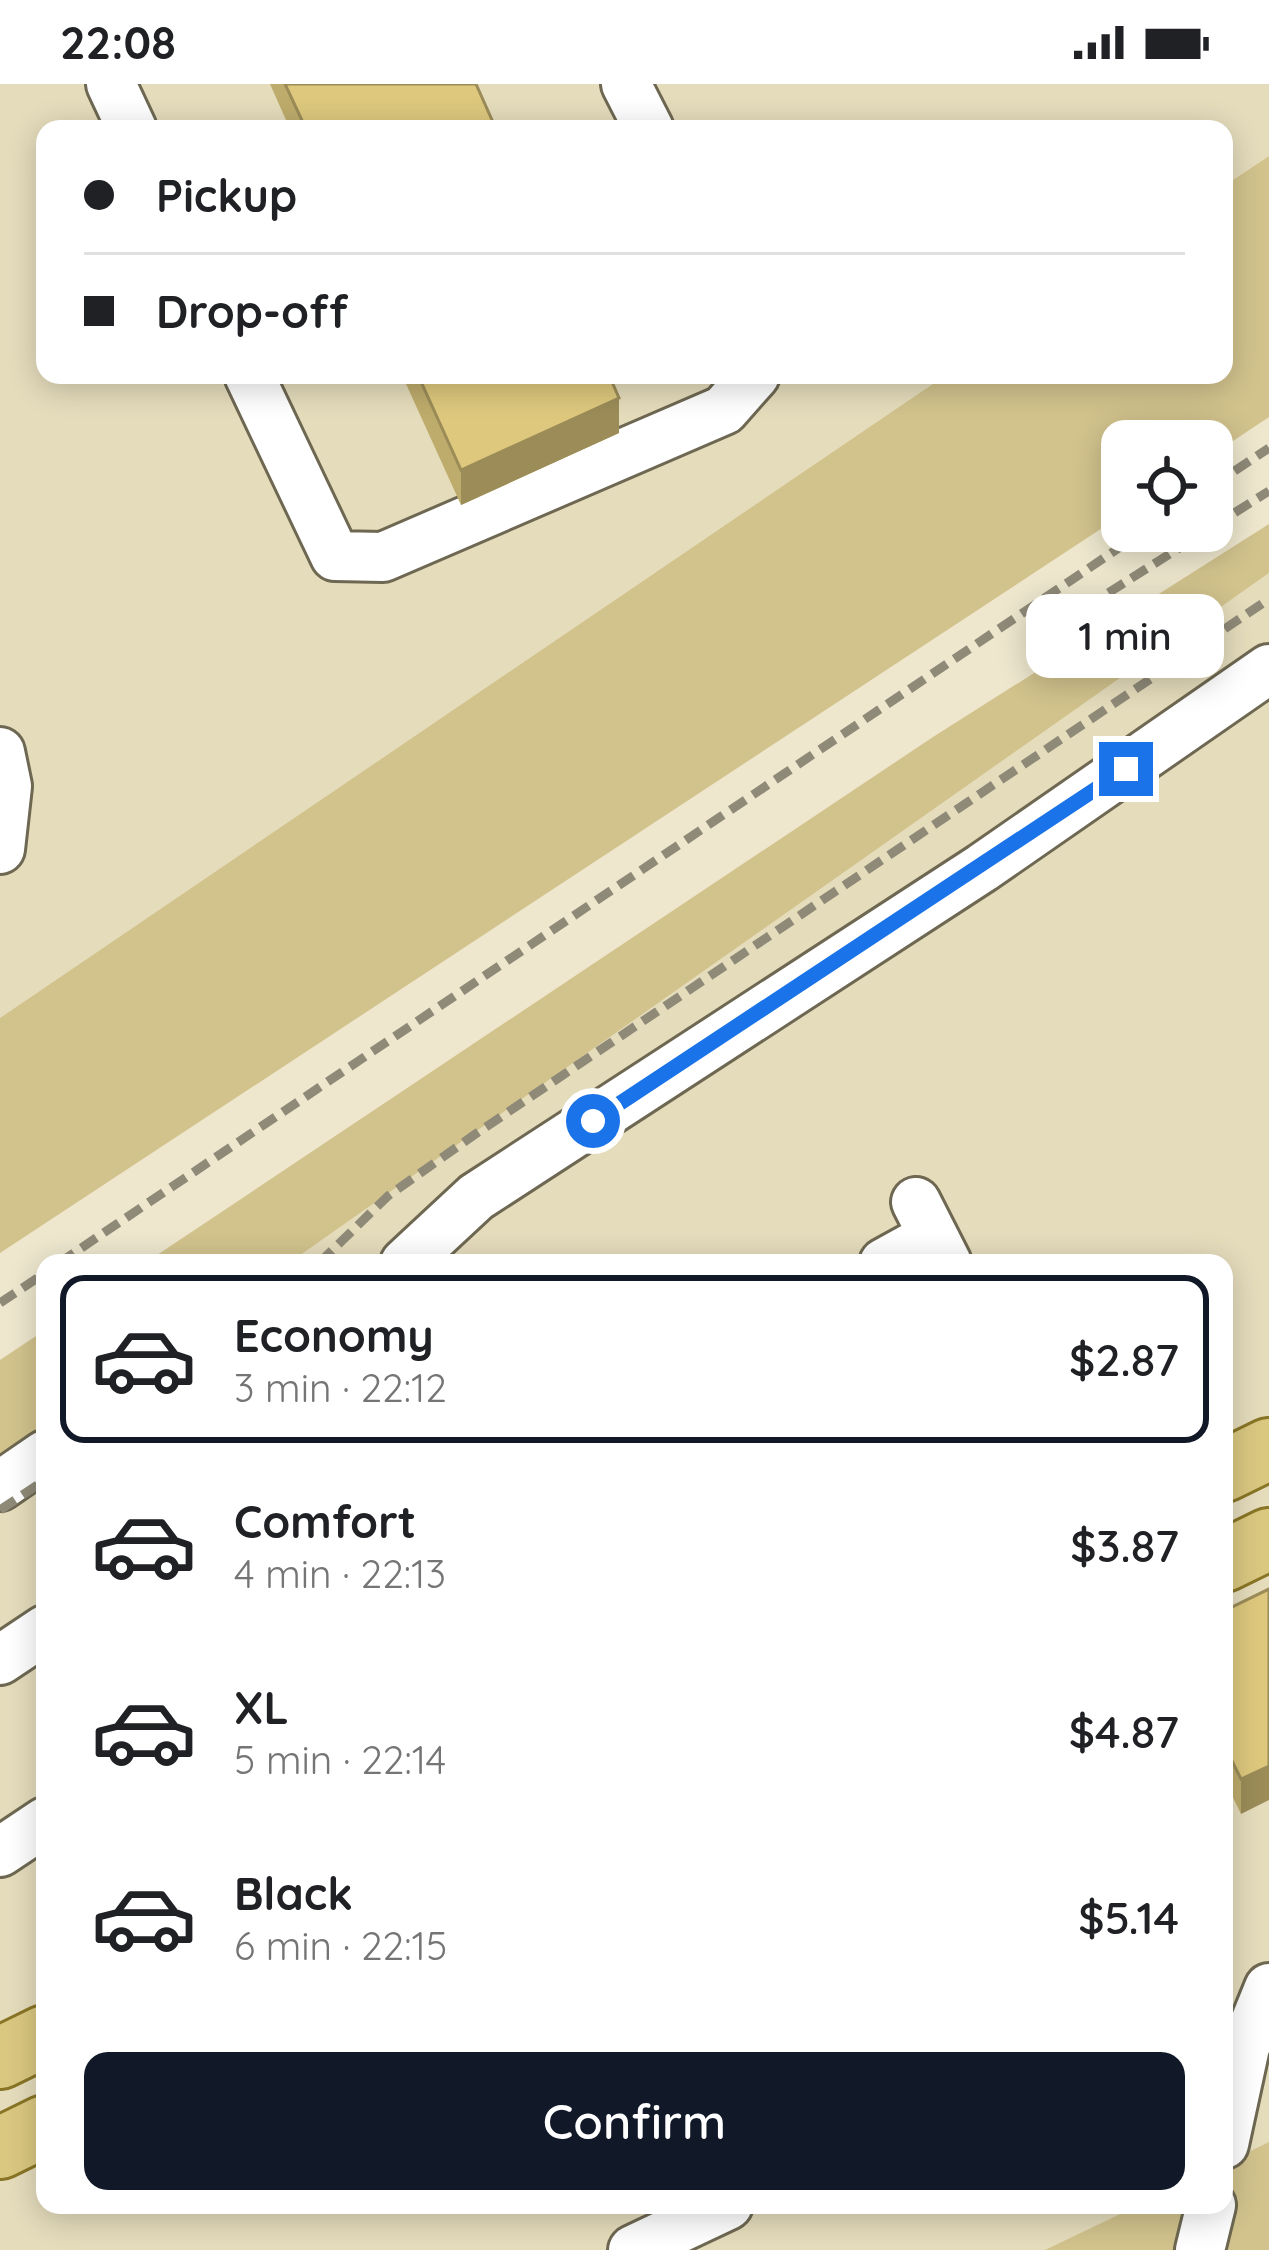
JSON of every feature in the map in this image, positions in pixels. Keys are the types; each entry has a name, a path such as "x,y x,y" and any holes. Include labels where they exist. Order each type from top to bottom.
{"main road":[{"path":"1233,1467 1269,1449"},
{"path":"1233,1557 1269,1539"},
{"path":"0,2058 36,2040"},
{"path":"0,2148 36,2130"}],"lane":[{"path":"111,84 128,120"},
{"path":"626,84 644,120"},
{"path":"253,384 335,556 383,557 724,410 747,384"},
{"path":"416,1254 476,1197 982,868 1269,669"},
{"path":"0,752 7,786 0,849"},
{"path":"899,1254 932,1234"},
{"path":"0,1486 36,1461"},
{"path":"0,1660 36,1636"},
{"path":"0,1852 36,1828"},
{"path":"1233,2102 1245,2047 1269,1988"},
{"path":"633,2250 709,2214"},
{"path":"1201,2250 1209,2214"}],"shaded area":[{"path":"0,84 1269,84 1269,156 1233,180 1233,120 36,120 36,384 933,384 0,1018"},
{"path":"1269,156 1269,417 1233,441 1233,420 1101,420 1101,529 0,1253 0,1018 933,384 1233,384 1233,180"},
{"path":"1269,524 1269,573 302,1254 158,1254 933,737 1225,552 1233,552 1233,547"},
{"path":"1269,573 1269,2250 0,2250 0,1458 36,1434 36,2214 1233,2214 1233,1254 302,1254"},
{"path":"36,1336 36,1434 0,1458 0,1360"},
{"path":"1269,2142 1269,2250 1045,2250 1120,2214 1233,2214 1233,2160"}],"building":[{"path":"285,84 476,84 492,120 302,120"},
{"path":"422,384 613,384 619,398 461,470"},
{"path":"1269,1589 1269,1766 1241,1779 1233,1763 1233,1607"}],"railway":[{"path":"1233,472 1269,448"},
{"path":"1233,514 1269,491"},
{"path":"72,1254 1113,552"},
{"path":"1040,636 1173,552"},
{"path":"328,1254 388,1196 474,1135 1269,599"},
{"path":"0,1303 36,1279"},
{"path":"0,1510 36,1486"}],"route":[{"path":"593,1121 1126,769"}]}
